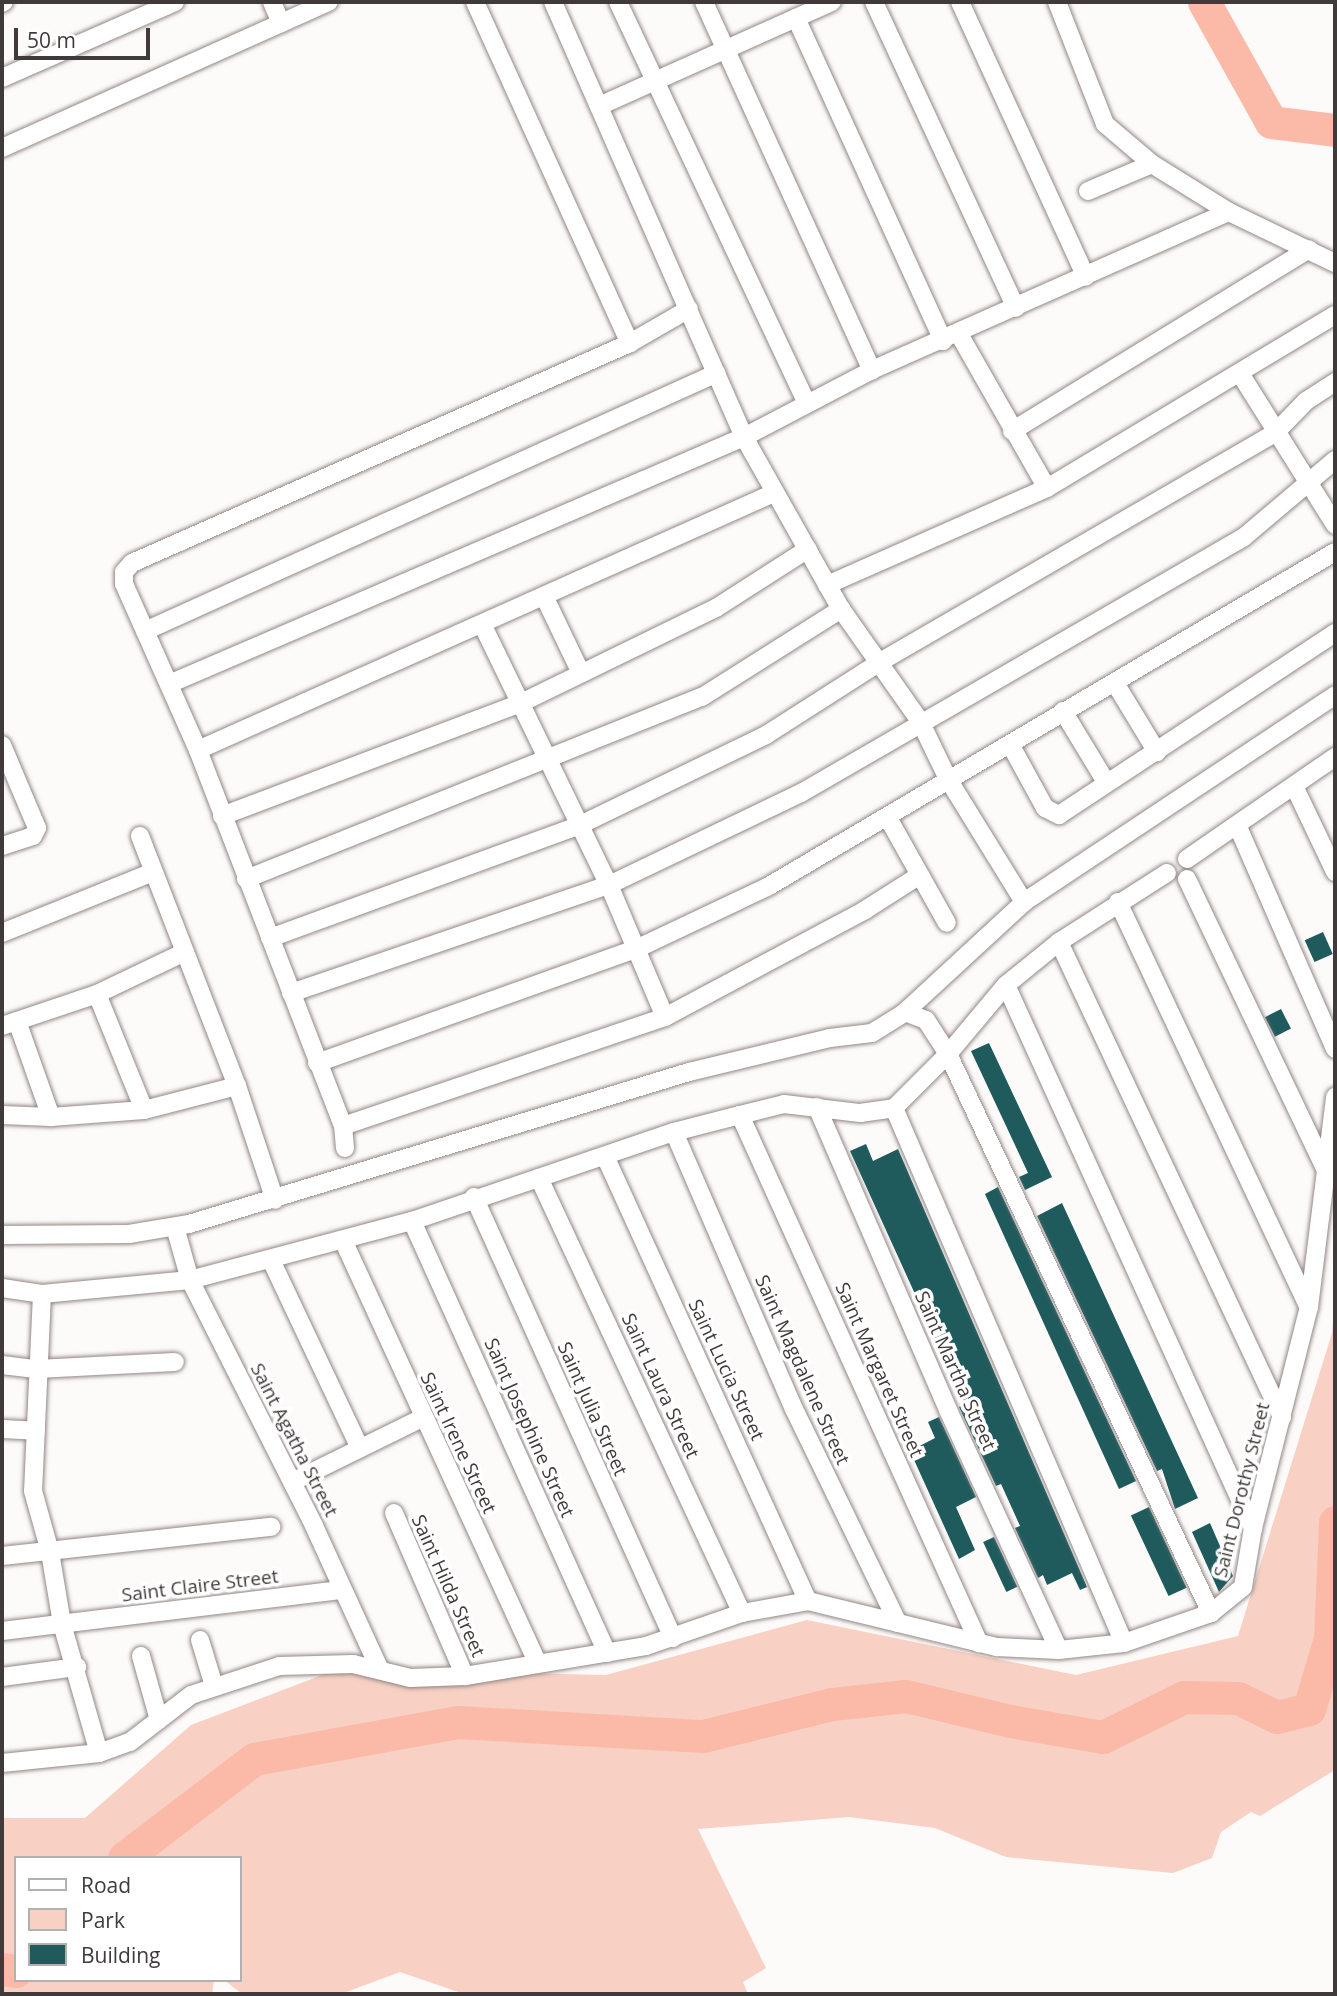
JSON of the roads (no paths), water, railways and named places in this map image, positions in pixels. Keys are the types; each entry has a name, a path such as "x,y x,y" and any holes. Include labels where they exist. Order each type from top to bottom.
{"street":[{"path":"2,78 175,2"},
{"path":"272,2 281,23"},
{"path":"2,148 329,2"},
{"path":"475,2 630,343"},
{"path":"552,2 744,437 841,609 920,721 948,779 1024,902"},
{"path":"618,2 807,404"},
{"path":"704,2 872,370"},
{"path":"599,106 832,2"},
{"path":"874,2 1016,309"},
{"path":"960,2 1086,277"},
{"path":"1057,2 1105,124 1152,164 1229,212 1335,263"},
{"path":"796,18 951,337 1046,488"},
{"path":"1088,191 1152,164"},
{"path":"169,684 744,437 872,370 1016,309 1229,212"},
{"path":"1012,431 1309,249"},
{"path":"345,1148 343,1126 198,750 123,578 132,563 630,343 689,309"},
{"path":"827,585 1046,488 1241,376 1335,316"},
{"path":"145,631 717,373"},
{"path":"1241,376 1278,430 1335,525"},
{"path":"270,938 580,825 766,735 880,662 1278,430 1306,401 1335,382"},
{"path":"291,993 609,885 801,793 920,721 1244,537 1312,484 1335,460"},
{"path":"198,750 483,626 774,493"},
{"path":"222,816 520,703 716,608 808,549"},
{"path":"317,1063 636,949 769,886 1335,552"},
{"path":"545,598 581,673"},
{"path":"246,879 549,761 702,697 841,609"},
{"path":"483,626 609,885 665,1017"},
{"path":"1010,744 1045,808 1054,815 1064,813 1106,782 1157,752 1335,633"},
{"path":"1115,683 1157,752"},
{"path":"2,1234 129,1234 175,1227 275,1200 689,1072 830,1038 872,1033 905,1012 1024,902 1335,695"},
{"path":"1063,711 1106,782"},
{"path":"2,745 37,828 33,836 2,846"},
{"path":"2,1288 42,1294 190,1280 412,1221 474,1197 674,1132 783,1104 860,1113 894,1108 948,1054 1006,985 1059,942 1167,873 1172,858 1187,859 1295,788 1335,757"},
{"path":"1295,788 1335,872"},
{"path":"888,818 947,923"},
{"path":"1238,827 1335,1049"},
{"path":"140,836 183,953 237,1086 275,1200"},
{"path":"1187,859 1192,865 1186,880 1326,1170"},
{"path":"2,933 153,872"},
{"path":"1167,873 1171,879 1186,880"},
{"path":"343,1126 665,1017 865,910 920,875"},
{"path":"1118,902 1309,1307"},
{"path":"1059,942 1282,1417"},
{"path":"51,1117 9,1023 97,994 183,953"},
{"path":"1006,985 1253,1528"},
{"path":"97,994 144,1110"},
{"path":"905,1012 926,1020 948,1054 1211,1613"},
{"path":"2,1115 51,1117 144,1110 237,1086"},
{"name":"Saint Dorothy Street","path":"2,1763 99,1753 130,1742 191,1695 279,1666 353,1664 410,1678 465,1676 607,1653 673,1638 742,1613 808,1601 979,1643 1059,1650 1125,1643 1211,1613 1243,1587 1253,1528 1309,1307 1335,1097"},
{"name":"Saint Martha Street","path":"817,1107 948,1410 1059,1650"},
{"path":"894,1108 1125,1643"},
{"name":"Saint Margaret Street","path":"740,1115 979,1643"},
{"name":"Saint Magdalene Street","path":"674,1132 794,1409 898,1623"},
{"name":"Saint Lucia Street","path":"605,1156 808,1601"},
{"name":"Saint Laura Street","path":"539,1178 742,1613"},
{"name":"Saint Julia Street","path":"474,1197 673,1638"},
{"name":"Saint Josephine Street","path":"412,1221 607,1653"},
{"name":"Saint Agatha Street","path":"175,1227 190,1280 292,1482 380,1670"},
{"name":"Saint Irene Street","path":"343,1240 422,1418 538,1663"},
{"path":"271,1260 359,1446"},
{"path":"42,1294 36,1369 33,1491 50,1552 62,1624 78,1667 99,1753"},
{"path":"2,1365 36,1369 175,1362"},
{"path":"292,1482 359,1446 422,1418"},
{"path":"2,1429 36,1431"},
{"name":"Saint Hilda Street","path":"394,1513 465,1676"},
{"path":"2,1556 271,1527"},
{"name":"Saint Claire Street","path":"2,1631 343,1590"},
{"path":"200,1640 214,1686"},
{"path":"141,1656 159,1720"},
{"path":"2,1677 78,1667"}],"waterway":[{"path":"1204,2 1271,122 1335,130"},
{"path":"127,1856 254,1759 458,1722 703,1736 832,1704 906,1696 1010,1721 1103,1737 1184,1697 1238,1698 1277,1717 1309,1709 1330,1638 1335,1522"},
{"path":"2,1969 14,1971"}]}
